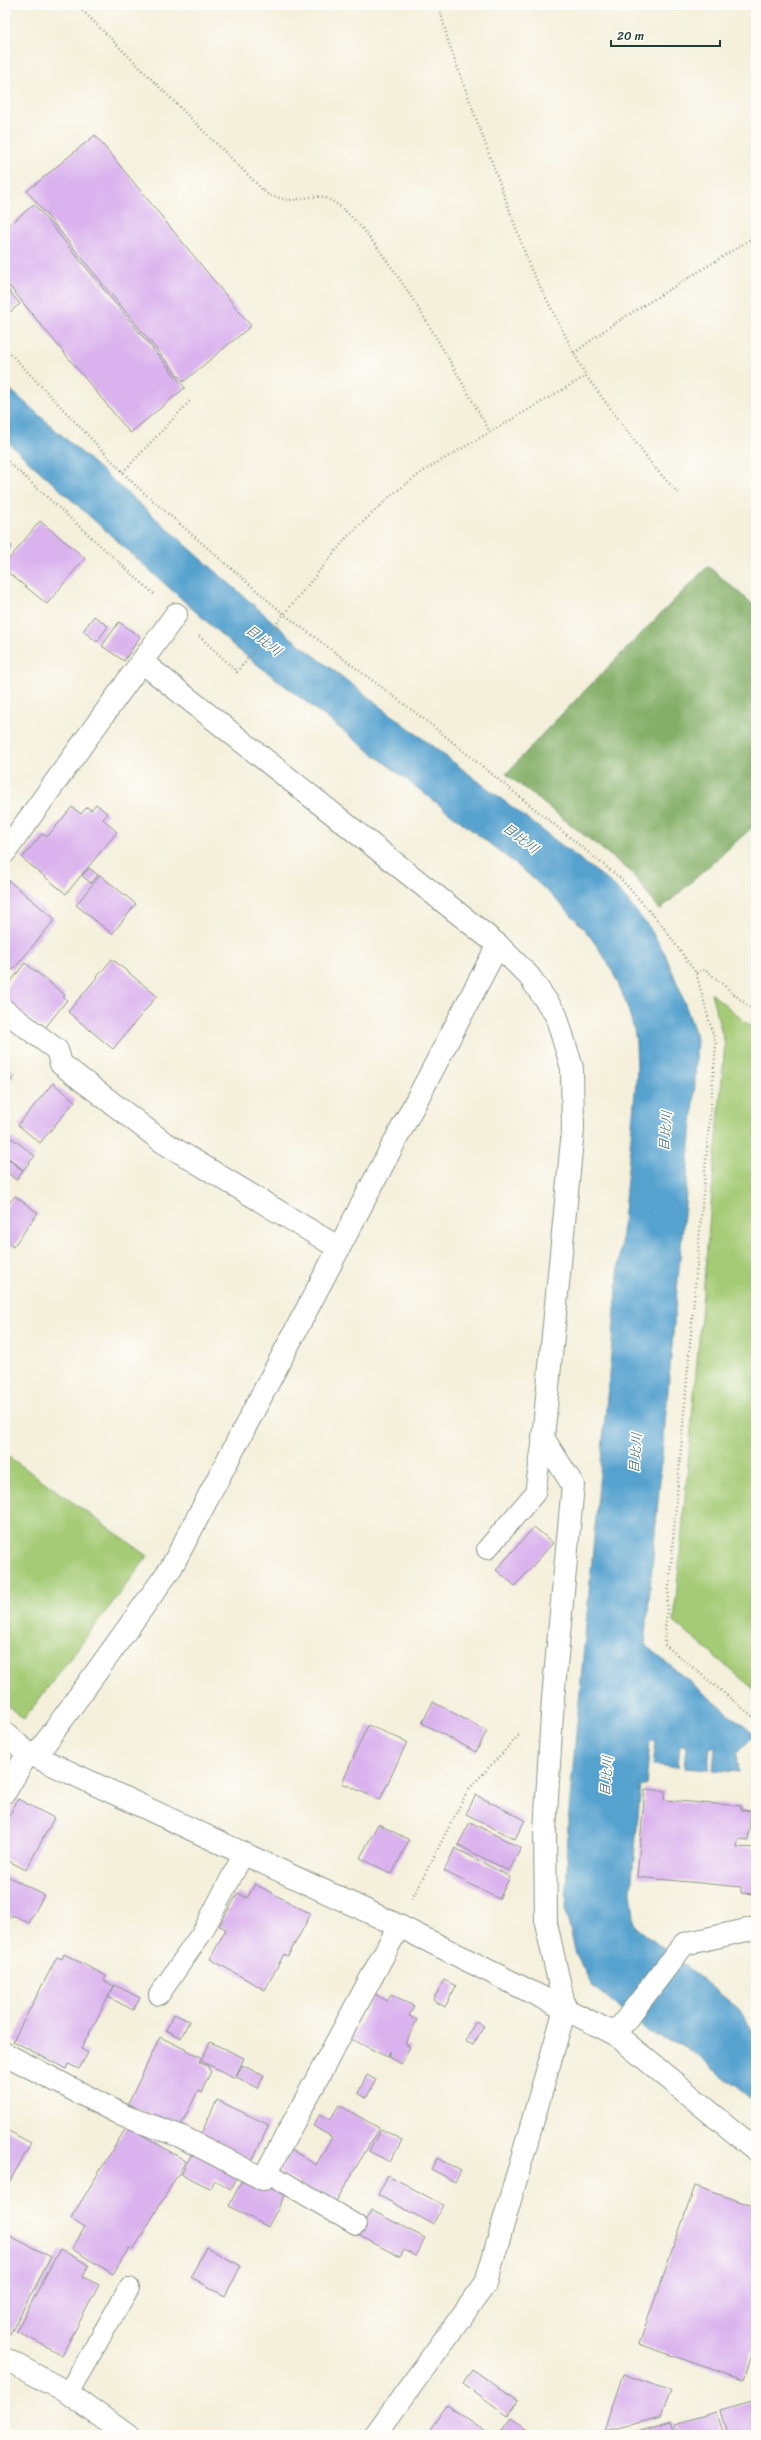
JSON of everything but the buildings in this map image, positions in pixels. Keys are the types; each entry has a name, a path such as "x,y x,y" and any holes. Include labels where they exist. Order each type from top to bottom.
{"street":[{"path":"5,852 176,614"},
{"path":"142,662 498,945 529,976 556,1015 572,1068 573,1130 543,1438 573,1485 553,1698 545,1831 546,1923 565,2009 486,2283 375,2435"},
{"path":"5,1792 171,1568 498,945"},
{"path":"5,1011 57,1050 61,1064 163,1142 339,1248"},
{"path":"5,1734 32,1755 399,1926 565,2009 619,2028 756,2150"},
{"path":"5,2054 124,2116 180,2136 263,2179 399,1926"},
{"path":"619,2028 679,1948 684,1944 756,1928"},
{"path":"5,2359 68,2393 126,2435"}],"lane":[{"path":"487,1549 535,1493 543,1438"},
{"path":"159,1996 203,1931 244,1854"},
{"path":"267,2172 356,2225"},
{"path":"68,2393 129,2288"}],"path":[{"path":"77,5 267,194 291,200 323,197 342,208 361,226 387,258 490,432"},
{"path":"439,5 448,41 530,267 586,376 654,467 679,494"},
{"path":"574,353 612,324 756,236"},
{"path":"5,458 176,614 237,672 285,615 347,537 394,493 425,470 586,376"},
{"path":"123,472 191,400"},
{"path":"696,973 705,969 756,1013"},
{"path":"399,1926 468,1790 521,1733"}],"green space":[{"path":"708,566 756,607 756,824 660,910 630,871 506,774 549,727"},
{"path":"711,993 756,1031 756,1691 674,1622 725,1044"},
{"path":"5,1454 148,1556 24,1719 5,1704"}],"water":[{"name":"目比川","path":"5,385 290,637 615,886 649,927 665,954 680,990 697,1038 694,1103 645,1645 755,1735 737,1753 739,1772 713,1770 715,1748 710,1747 708,1770 684,1768 686,1745 680,1745 678,1767 653,1765 656,1741 650,1741 646,1786 641,1786 631,1891 635,1926 739,2009 756,2036 756,2103 686,2046 651,2034 593,1987 576,1955 566,1912 568,1821 637,1070 634,1030 626,1003 616,979 605,958 592,939 577,921 542,886 521,868 236,648 5,440"}]}
